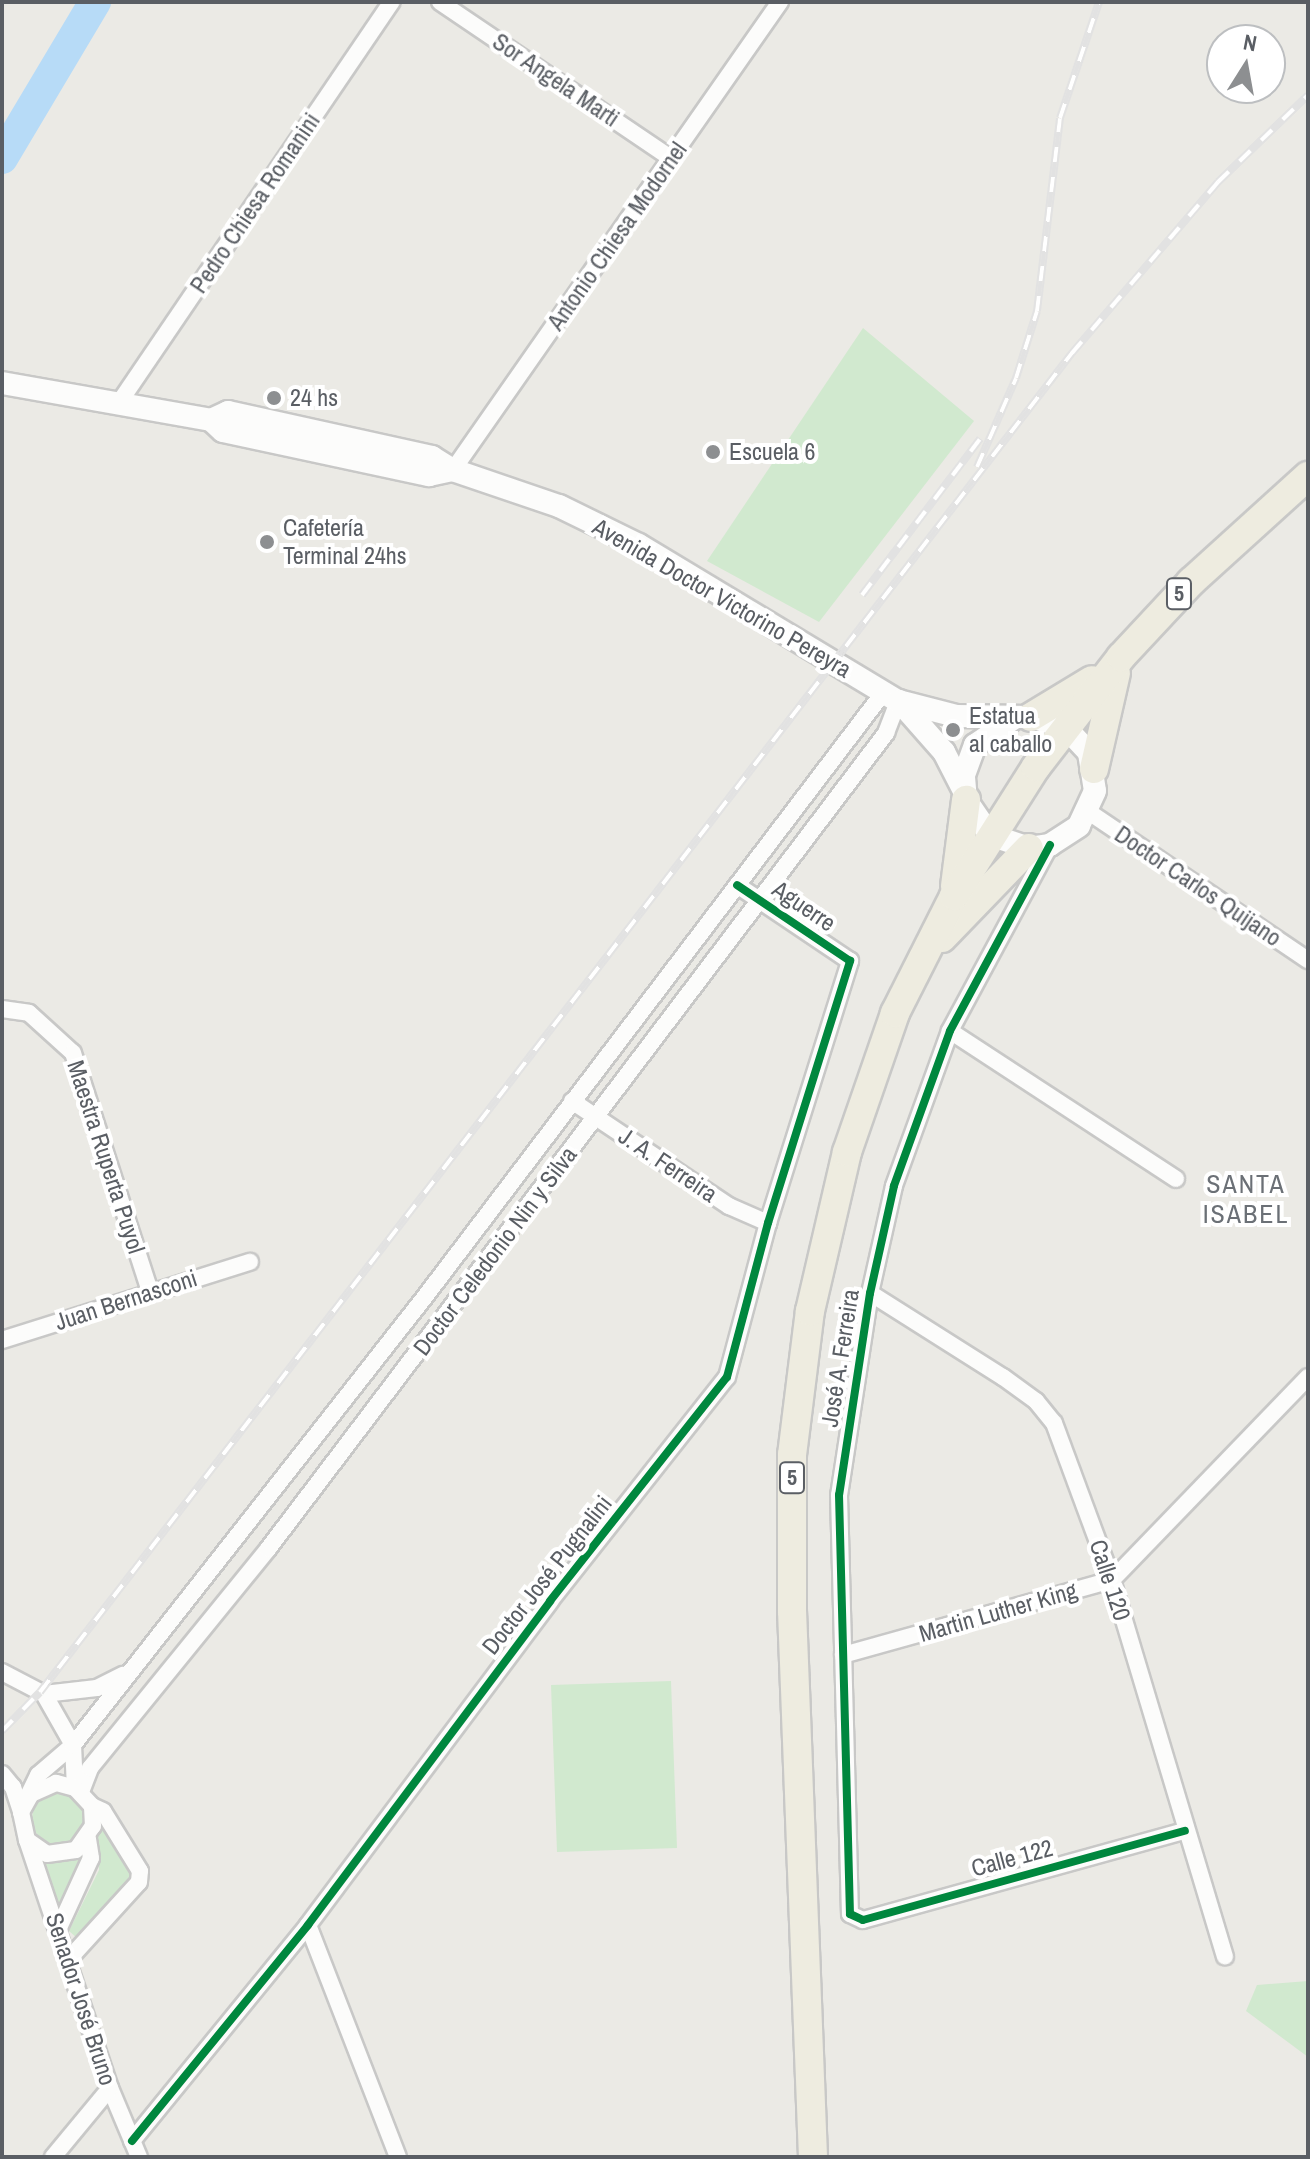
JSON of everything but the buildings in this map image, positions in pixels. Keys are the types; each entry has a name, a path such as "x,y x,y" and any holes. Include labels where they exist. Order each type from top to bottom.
{"highway":[{"name":"5","path":"813,2157 792,1611 792,1455 825,1235 871,1077 922,959 954,896 990,835 1066,728 1121,657 1191,582 1308,476"},
{"path":"1022,718 1071,698 1121,657"},
{"path":"1094,769 1121,657"},
{"path":"954,896 965,795"},
{"path":"922,959 1040,847"}],"street":[{"name":"Pedro Chiesa Romanini","path":"119,403 392,2"},
{"name":"Sor Angela Marti","path":"440,2 672,159"},
{"name":"Antonio Chiesa Modornel","path":"453,470 780,2"},
{"name":"Avenida Doctor Victorino Pereyra","path":"2,383 211,420 223,431 429,475 453,470 544,500 625,538 890,697"},
{"path":"890,697 956,716 1022,718 1066,728 1084,746 1094,769 1089,812 1066,838 1040,847 990,835 965,795 944,752 890,697"},
{"name":"Doctor Celedonio Nin y Silva","path":"24,1806 38,1775 73,1745 127,1672 244,1530 737,885 890,697"},
{"name":"Doctor Celedonio Nin y Silva","path":"83,1795 90,1768 141,1700 268,1549 886,733 890,697"},
{"path":"965,795 975,745 1022,718"},
{"name":"Doctor Carlos Quijano","path":"1089,812 1308,960"},
{"name":"José A. Ferreira","path":"850,1914 839,1495 870,1293 894,1186 950,1031 1040,847"},
{"name":"Aguerre","path":"737,885 850,961"},
{"name":"Doctor José Pugnalini","path":"132,2141 308,1925 550,1601 727,1377 768,1223 850,961"},
{"name":"Maestra Ruperta Puyol","path":"6,1008 29,1013 73,1053 150,1291"},
{"path":"950,1031 1176,1179"},
{"name":"J. A. Ferreira","path":"572,1101 729,1206 768,1223"},
{"name":"Juan Bernasconi","path":"2,1340 250,1262"},
{"name":"Calle 120","path":"870,1293 1036,1401 1054,1423 1112,1580 1225,1956"},
{"path":"424,1298 447,1315"},
{"path":"1112,1580 1308,1377"},
{"path":"244,1530 268,1549"},
{"name":"Martin Luther King","path":"843,1655 1112,1580"},
{"path":"2,1672 44,1694 73,1745 91,1858 58,1930"},
{"path":"44,1694 97,1688 127,1672"},
{"path":"2,1774 24,1806 27,1840 41,1852 58,1855 76,1850 88,1838"},
{"path":"24,1806 42,1786 56,1783 83,1795 103,1811 133,1859 139,1882 68,1960"},
{"name":"Calle 122","path":"850,1914 863,1920 1185,1831"},
{"name":"Senador José Bruno","path":"27,1840 110,2088 139,2157"},
{"path":"308,1925 398,2157"},
{"path":"53,2157 110,2088"}],"green space":[{"path":"863,328 974,421 819,622 707,561"},
{"path":"671,1681 677,1848 557,1852 551,1685"},
{"path":"58,1793 76,1801 84,1819 76,1837 58,1845 40,1837 32,1819 40,1801"},
{"path":"96,1815 132,1873 132,1883 77,1938 69,1931 99,1870"},
{"path":"77,1859 81,1862 60,1914 44,1862"},
{"path":"1308,1981 1308,2057 1246,2011 1257,1985"}],"waterway":[{"path":"2,158 95,2"}],"railway":[{"path":"977,467 1016,378 1037,311 1060,118 1099,2"},
{"path":"2,1731 40,1692 1072,353 1218,182 1308,95"},
{"path":"862,595 980,439"}],"cycle path":[{"path":"1050,845 950,1031 894,1186 870,1293 839,1495 850,1914 863,1920 1185,1831"},
{"path":"132,2141 308,1925 550,1601 727,1377 768,1223 850,961 737,885"}],"place":[{"name":"24 hs","path":"274,398"},
{"name":"Escuela 6","path":"713,452"},
{"name":"Cafetería Terminal 24hs","path":"267,542"},
{"name":"Estatua al caballo","path":"953,730"}],"district":[{"name":"SANTA ISABEL","path":"1246,1199"}]}
